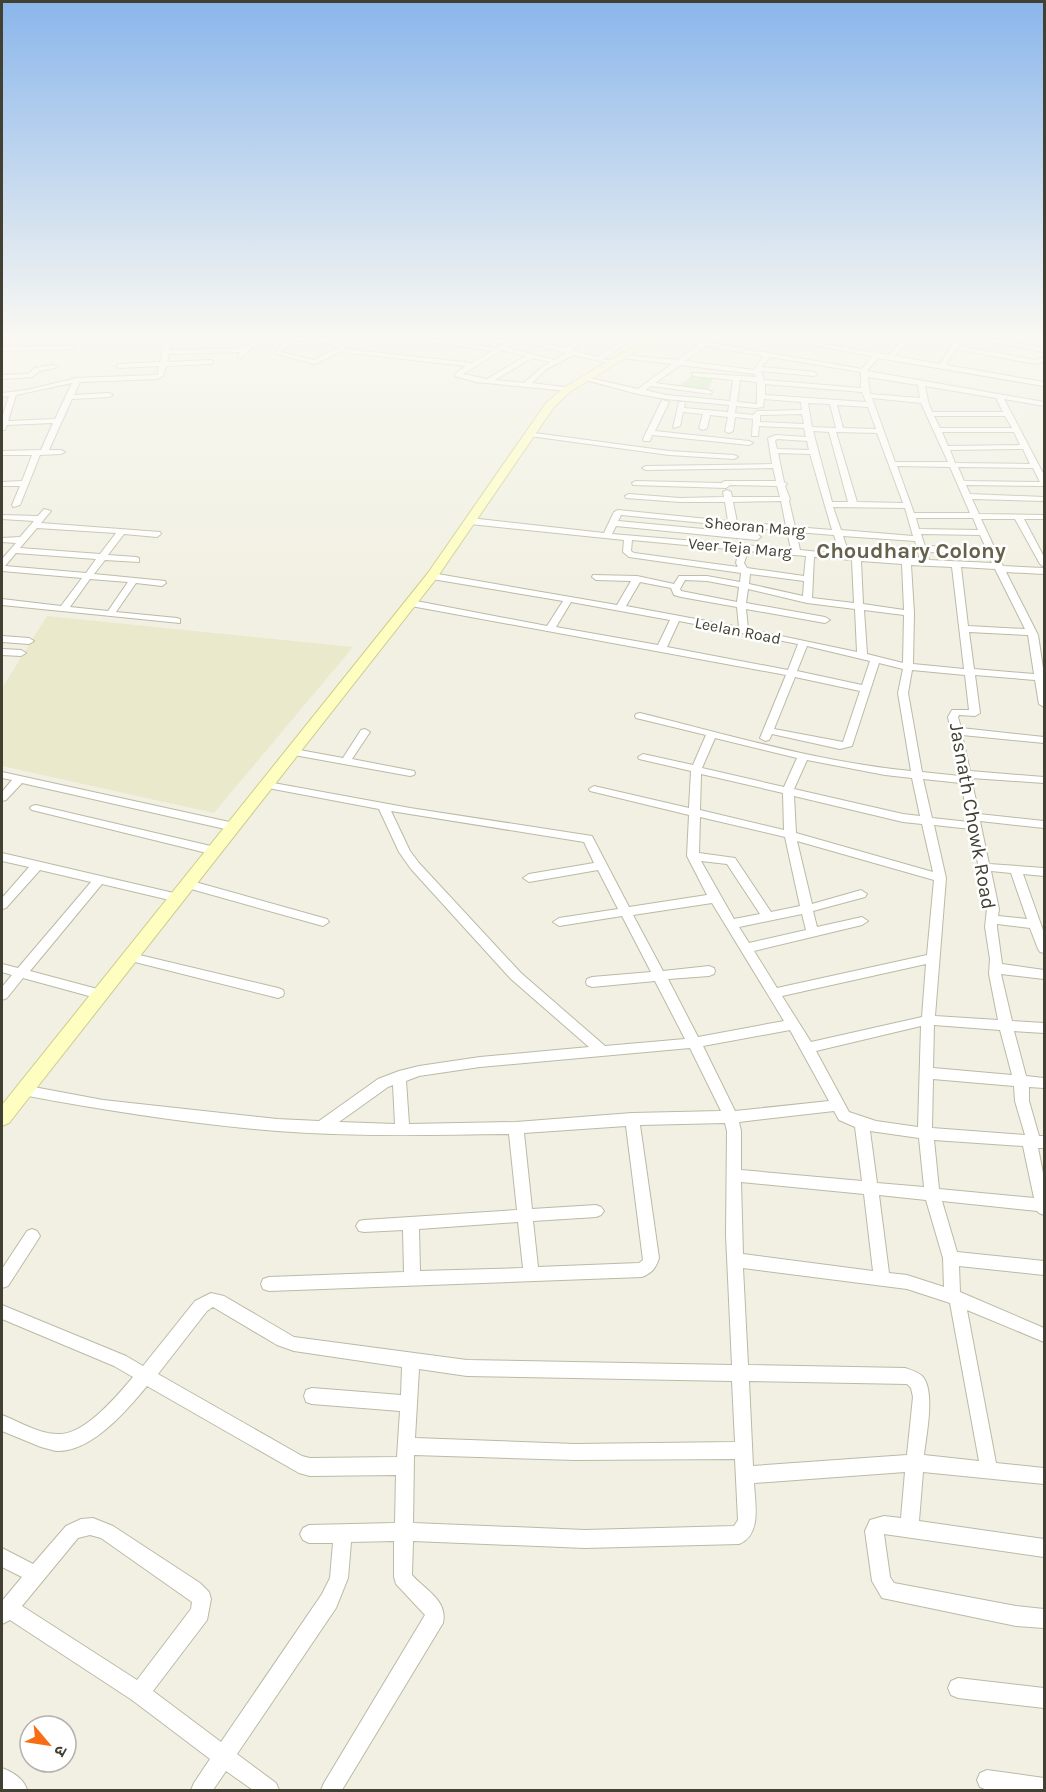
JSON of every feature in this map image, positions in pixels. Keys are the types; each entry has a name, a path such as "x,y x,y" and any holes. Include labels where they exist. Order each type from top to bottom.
{"main road":[{"path":"2,1118 432,576 539,421"}],"street":[{"path":"2,425 59,421"},
{"path":"16,505 41,452 59,421"},
{"path":"642,449 656,421"},
{"path":"676,426 677,421"},
{"path":"703,428 704,421"},
{"path":"729,431 730,421"},
{"path":"755,434 755,421 836,430 881,431"},
{"path":"806,421 813,452 845,556"},
{"path":"835,421 853,504"},
{"path":"877,421 926,564"},
{"path":"933,421 990,551 1032,632 1043,677 1044,704"},
{"path":"960,483 1044,483 1010,421"},
{"path":"937,430 1015,429"},
{"path":"650,433 749,443"},
{"path":"530,434 669,453 734,457"},
{"path":"796,552 783,484 771,440 774,438 810,439"},
{"path":"945,448 1025,447"},
{"path":"774,451 813,452"},
{"path":"2,453 61,452"},
{"path":"893,464 1036,466"},
{"path":"646,468 777,466"},
{"path":"722,468 733,524"},
{"path":"2,484 26,483"},
{"path":"636,483 783,484"},
{"path":"629,496 680,500 786,499"},
{"path":"967,496 1044,499"},
{"path":"828,504 853,504 909,511 975,515 1044,517"},
{"path":"47,511 2,565 162,583"},
{"name":"Sheoran Marg","path":"613,523 618,512 791,530 917,535 983,533"},
{"path":"1018,516 1044,564"},
{"path":"2,517 157,534"},
{"path":"685,542 692,520"},
{"name":"Veer Teja Marg","path":"470,521 810,554 1044,571"},
{"path":"607,536 613,523 757,537"},
{"path":"754,526 758,549"},
{"path":"63,609 122,531"},
{"path":"628,538 627,552 630,555 808,579"},
{"path":"2,540 22,540"},
{"path":"744,548 740,563 744,570 741,605 744,632"},
{"path":"922,549 990,551"},
{"path":"13,550 136,560"},
{"path":"807,600 810,554"},
{"path":"856,557 862,656"},
{"path":"906,562 909,613 908,667 903,693 917,776 940,878 928,1020 926,1133 932,1194 951,1258 954,1297 989,1470"},
{"name":"Jasnath Chowk Road","path":"956,566 975,712 954,714 956,731 993,909 991,920 992,946 997,968 995,974 1034,1142 1044,1142"},
{"name":"Leelan Road","path":"432,576 804,642 908,667 1043,677"},
{"path":"596,577 637,579 677,586"},
{"path":"825,620 684,595 675,591 686,577 744,585 807,600 909,613"},
{"path":"620,608 637,579"},
{"path":"110,614 134,580"},
{"path":"549,630 568,600"},
{"path":"2,602 177,621"},
{"path":"411,603 549,630 791,672 866,689"},
{"path":"661,650 676,618"},
{"path":"965,629 1032,632"},
{"path":"2,639 29,641"},
{"path":"762,744 770,731 804,642"},
{"path":"2,652 21,653"},
{"path":"770,731 844,746 849,741 875,659"},
{"path":"640,716 762,744 803,756 885,772 917,776 1044,780"},
{"path":"956,731 1044,740"},
{"path":"346,761 365,732"},
{"path":"712,733 696,770 693,856 715,898 793,1024 838,1105 849,1120 862,1124 926,1133 1029,1141 1044,1206 734,1175"},
{"path":"294,752 410,773"},
{"path":"803,756 788,791 790,835 810,927"},
{"path":"643,757 889,815 928,822 1044,824"},
{"path":"2,775 234,827"},
{"path":"2,798 19,778"},
{"path":"268,785 383,806 593,839 603,865 731,1117 739,1372 747,1522 739,1535 585,1539 403,1532 309,1534"},
{"path":"594,789 790,835 940,878"},
{"path":"383,806 405,852 415,866 516,976 603,1052"},
{"path":"36,808 215,851"},
{"path":"693,856 731,861 768,916"},
{"path":"2,857 177,898"},
{"path":"2,905 38,865"},
{"path":"529,878 603,865"},
{"path":"985,867 1044,872"},
{"path":"1015,869 1044,949"},
{"path":"2,995 99,880"},
{"path":"188,884 323,921"},
{"path":"731,924 807,909 861,894"},
{"path":"559,922 715,898"},
{"path":"991,920 1034,924"},
{"path":"746,948 861,921"},
{"path":"131,957 278,993"},
{"path":"774,993 934,958"},
{"path":"2,968 100,994"},
{"path":"997,968 1044,974"},
{"path":"592,982 709,971"},
{"path":"807,1048 928,1020 1044,1028"},
{"path":"320,1128 383,1083 419,1071 480,1062 694,1043 793,1024"},
{"path":"926,1073 1044,1083"},
{"path":"399,1076 402,1130"},
{"path":"23,1090 103,1105 320,1128 402,1130 516,1128 632,1119 731,1117 838,1105"},
{"path":"269,1284 642,1270 650,1264 651,1258 632,1119"},
{"path":"862,1124 882,1278"},
{"path":"516,1128 531,1274"},
{"path":"364,1226 596,1211"},
{"path":"411,1223 412,1278"},
{"path":"2,1281 32,1236"},
{"path":"951,1258 1044,1268"},
{"path":"735,1260 915,1284 954,1297 1044,1335"},
{"path":"2,1423 56,1443 73,1441 99,1425 145,1375 201,1306 211,1300 218,1301 283,1340 294,1344 467,1368 567,1372 739,1372 911,1377 920,1385 921,1397 909,1528"},
{"path":"2,1312 120,1361 299,1464 310,1467 405,1466"},
{"path":"331,1791 433,1623 435,1615 430,1603 409,1587 403,1577 405,1466 411,1361"},
{"path":"312,1396 409,1404"},
{"path":"406,1446 574,1452 743,1450"},
{"path":"744,1475 915,1463 1044,1476"},
{"path":"139,1693 200,1613 202,1599 184,1584 107,1532 94,1526 83,1525 72,1532 5,1612 139,1693 269,1791"},
{"path":"1044,1548 884,1525 876,1526 874,1531 881,1581 889,1591 1016,1616 1044,1619"},
{"path":"201,1791 329,1601 339,1578 343,1533"},
{"path":"2,1557 36,1575"},
{"path":"958,1688 1044,1698"},
{"path":"2,1778 17,1791"},
{"path":"987,1780 1044,1788"}],"shaded area":[{"path":"47,616 353,647 214,813 2,766 2,688"}],"district":[{"name":"Choudhary Colony","path":"911,550"}]}
